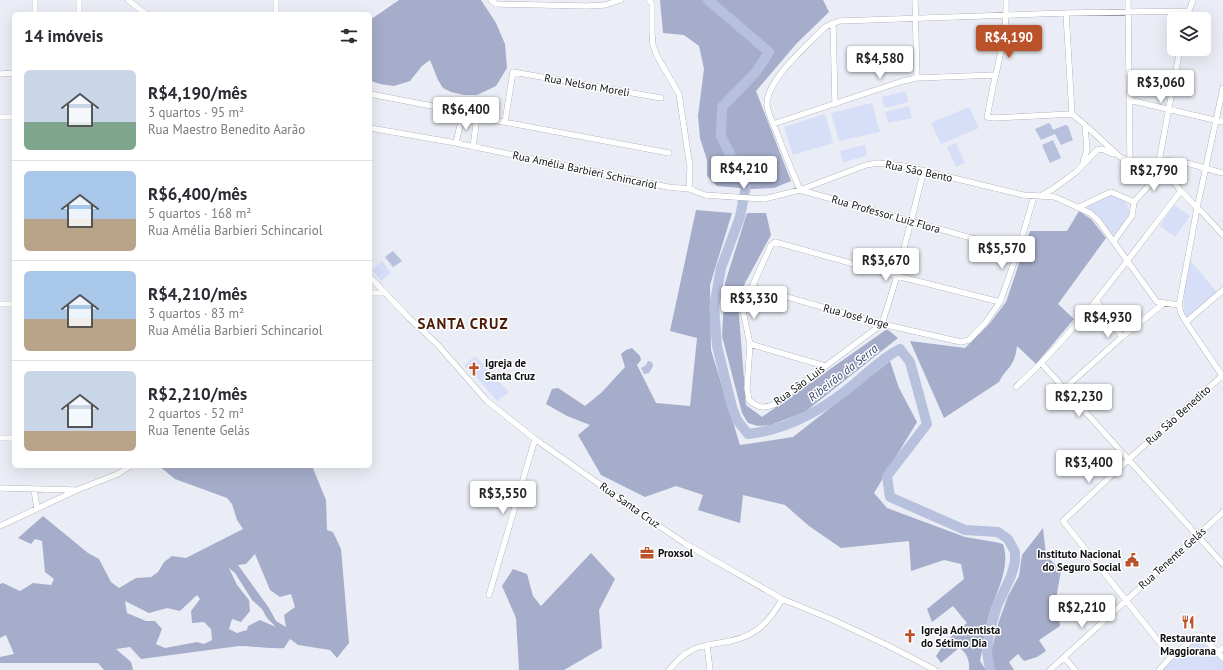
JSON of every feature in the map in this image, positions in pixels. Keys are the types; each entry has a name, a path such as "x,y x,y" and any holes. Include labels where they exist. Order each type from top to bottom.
{"street":[{"path":"35,0 35,12"},
{"path":"79,0 79,12"},
{"path":"128,0 143,12"},
{"path":"276,0 276,12"},
{"path":"491,0 496,4 587,6 605,5 621,0"},
{"path":"649,0 652,4 653,45 657,56 679,94 690,167 689,190"},
{"path":"915,0 917,78"},
{"path":"1006,0 1007,15 1004,45 995,75 987,117 994,118 1072,114 1120,157"},
{"path":"1128,0 1130,161"},
{"path":"800,190 773,124 767,105 772,84 786,66 825,27 833,23 839,21 1066,13 1188,11 1193,0"},
{"path":"1066,13 1072,114"},
{"path":"833,23 835,104"},
{"path":"1159,162 1179,56"},
{"name":"Rua Nelson Moreli","path":"505,122 513,72 660,98"},
{"path":"0,74 12,73"},
{"path":"773,124 903,81 917,78 995,75"},
{"path":"1223,88 1220,121 1205,168 1180,305 1181,313 1186,322 1223,376"},
{"path":"372,94 463,112 477,117 669,153"},
{"path":"1129,100 1220,121"},
{"path":"456,143 463,112"},
{"path":"0,117 12,117"},
{"path":"473,147 477,117"},
{"path":"1082,166 1087,150 1084,124"},
{"name":"Rua Amélia Barbieri Schincariol","path":"372,128 456,143 668,187 689,190 705,195 764,199 800,190"},
{"path":"1042,195 1076,172 1097,150 1102,149 1130,161 1144,163 1174,161 1223,173"},
{"name":"Rua São Bento","path":"800,190 866,165 878,163 924,170 1004,191 1034,196 1042,195"},
{"path":"1144,163 1168,175 1221,234"},
{"path":"882,324 897,276 924,170"},
{"path":"1114,241 1132,216 1134,202 1162,171"},
{"name":"Rua Professor Luiz Flora","path":"800,190 1018,251"},
{"path":"1016,387 1042,364 1072,331 1181,191"},
{"path":"1077,208 1110,192 1134,202"},
{"path":"1042,195 1055,197 1095,216 1157,302 1180,305"},
{"path":"897,276 1000,302 1018,251 1034,196"},
{"path":"1221,234 1223,226"},
{"name":"Rua São Luis","path":"882,324 775,404 760,408 749,400 747,388 750,344 743,311 744,297 752,287 771,245 775,242 897,276"},
{"name":"Rua Santa Cruz","path":"372,279 384,293 437,344 487,401 536,439 680,540 782,599 889,646 935,670"},
{"name":"Rua José Jorge","path":"752,287 882,324 962,342 969,340 986,322 1000,302"},
{"path":"1186,322 1223,290"},
{"path":"372,293 384,293"},
{"path":"1096,300 1122,337"},
{"path":"1064,389 1122,337 1164,303"},
{"path":"0,304 12,304"},
{"path":"750,344 825,366"},
{"path":"1042,364 1223,564"},
{"name":"Rua São Benedito","path":"1126,600 1063,521 1129,459 1223,376"},
{"path":"0,438 12,438"},
{"path":"489,595 536,439"},
{"path":"0,526 77,490 118,474 127,468"},
{"path":"0,488 77,490"},
{"path":"34,489 37,509"},
{"name":"Rua Tenente Gelás","path":"1050,670 1223,512"},
{"path":"669,670 680,657 693,649 733,641 755,632 767,623 782,599"},
{"path":"1126,600 1172,657"},
{"path":"1159,670 1198,635 1201,635 1223,658"},
{"path":"707,645 710,670"},
{"path":"1218,652 1223,648"},
{"path":"1064,657 1076,670"}],"shaded area":[{"path":"399,0 481,0 496,23 505,44 507,68 496,86 477,95 464,95 451,92 443,88 430,60 422,66 410,81 394,86 372,81 372,19"},
{"path":"660,0 823,0 829,12 797,43 756,91 791,181 774,188 751,189 717,186 707,176 707,160 700,138 698,116 704,69 699,46 684,35 663,33"},
{"path":"906,91 908,102 885,108 882,97"},
{"path":"872,103 880,132 839,141 831,113"},
{"path":"909,106 912,118 888,123 885,112"},
{"path":"969,107 979,128 941,144 931,123"},
{"path":"825,114 833,143 793,155 784,127"},
{"path":"1049,123 1053,130 1065,125 1068,126 1073,140 1061,145 1055,134 1041,140 1035,129"},
{"path":"1053,140 1061,158 1050,163 1042,145"},
{"path":"956,143 965,163 956,167 947,147"},
{"path":"865,145 867,156 843,162 840,151"},
{"path":"1110,195 1114,195 1125,201 1129,208 1129,215 1114,235 1100,218 1086,207"},
{"path":"1174,205 1190,216 1175,237 1160,226"},
{"path":"696,210 732,213 710,285 711,350 740,445 793,437 890,361 899,388 917,422 874,493 887,508 965,537 1003,544 1005,553 1004,571 989,615 980,661 986,670 969,670 967,658 964,652 959,648 941,663 936,656 946,641 967,623 953,606 932,622 927,609 964,579 961,564 944,560 911,571 909,541 841,548 809,526 785,505 743,495 740,523 698,510 703,495 676,486 645,497 601,475 578,435 590,425 567,416 546,404 552,389 558,388 585,406 602,392 625,367 621,354 632,348 640,356 641,360 637,365 656,403 690,406 697,338 670,331"},
{"path":"1079,211 1091,219 1106,238 1058,304 1074,319 1036,364 1017,346 1012,363 999,382 944,418 910,341 965,348 990,323 1006,302 1030,231 1067,231"},
{"path":"747,213 766,213 771,235 745,283 738,302 746,405 762,417 887,329 898,338 805,412 771,425 758,426 748,423 742,413 722,336 725,283"},
{"path":"393,251 402,261 393,267 385,257"},
{"path":"1190,260 1217,292 1187,317 1184,297"},
{"path":"382,261 391,273 381,281 372,270"},
{"path":"473,357 477,358 509,392 497,401 481,382 464,366"},
{"path":"648,361 652,362 653,366 649,373 644,374 641,368 646,365"},
{"path":"161,468 313,468 326,500 327,530 333,532 341,549 349,643 337,658 330,650 298,645 290,639 284,648 239,646 141,659 130,647 116,649 131,662 133,670 104,670 98,663 0,663 0,657 14,654 6,635 0,638 0,584 3,583 20,591 33,583 51,585 54,579 45,572 42,541 35,539 31,544 18,538 43,516 88,553 99,559 111,582 119,588 136,578 151,577 158,572 164,562 172,556 186,558 243,529 237,520 232,504 227,498 175,479","holes":["255,554 270,590 280,597 291,594 295,607 284,615 286,627 276,621 269,608 238,565 246,564","229,568 235,573 252,600 262,609 267,618 276,627 260,620 248,626 247,630 237,633 229,629 232,619 241,622 250,611 249,600 237,585","197,595 200,599 191,611 192,623 204,622 211,629 212,640 204,644 197,642 165,648 156,644 162,629 155,621 146,621 127,613 125,601 149,613 167,608 180,611"]},
{"path":"1043,528 1046,555 1061,571 1057,593 1060,626 1039,640 1046,651 1037,657 1024,661 1018,654 1009,662 1014,670 995,670 992,663 992,648 999,621 1008,596 1019,576 1022,555"},
{"path":"591,553 615,579 599,610 602,648 564,670 519,670 516,618 502,586 513,569 527,574 533,596 541,606"},
{"path":"1199,635 1223,661 1223,670 1159,670"}],"waterway":[{"name":"Ribeirão da Serra","path":"708,0 769,52 756,72 722,107 721,136 746,186 740,217 721,268 714,307 717,346 732,407 737,420 748,434 777,428 805,417 830,402 882,361 900,349 910,362 927,424 887,476 890,497 965,530 998,532 1008,539 1015,552 1015,562 1011,576 997,606 989,634 987,652 990,670"}],"place":[{"name":"Igreja de Santa Cruz","path":"474,369"},
{"name":"Proxsol","path":"647,553"},
{"name":"Instituto Nacional do Seguro Social","path":"1132,560"},
{"name":"Restaurante Maggiorana","path":"1188,622"},
{"name":"Igreja Adventista do Sétimo Dia","path":"910,636"}],"district":[{"name":"SANTA CRUZ","path":"463,324"}]}
